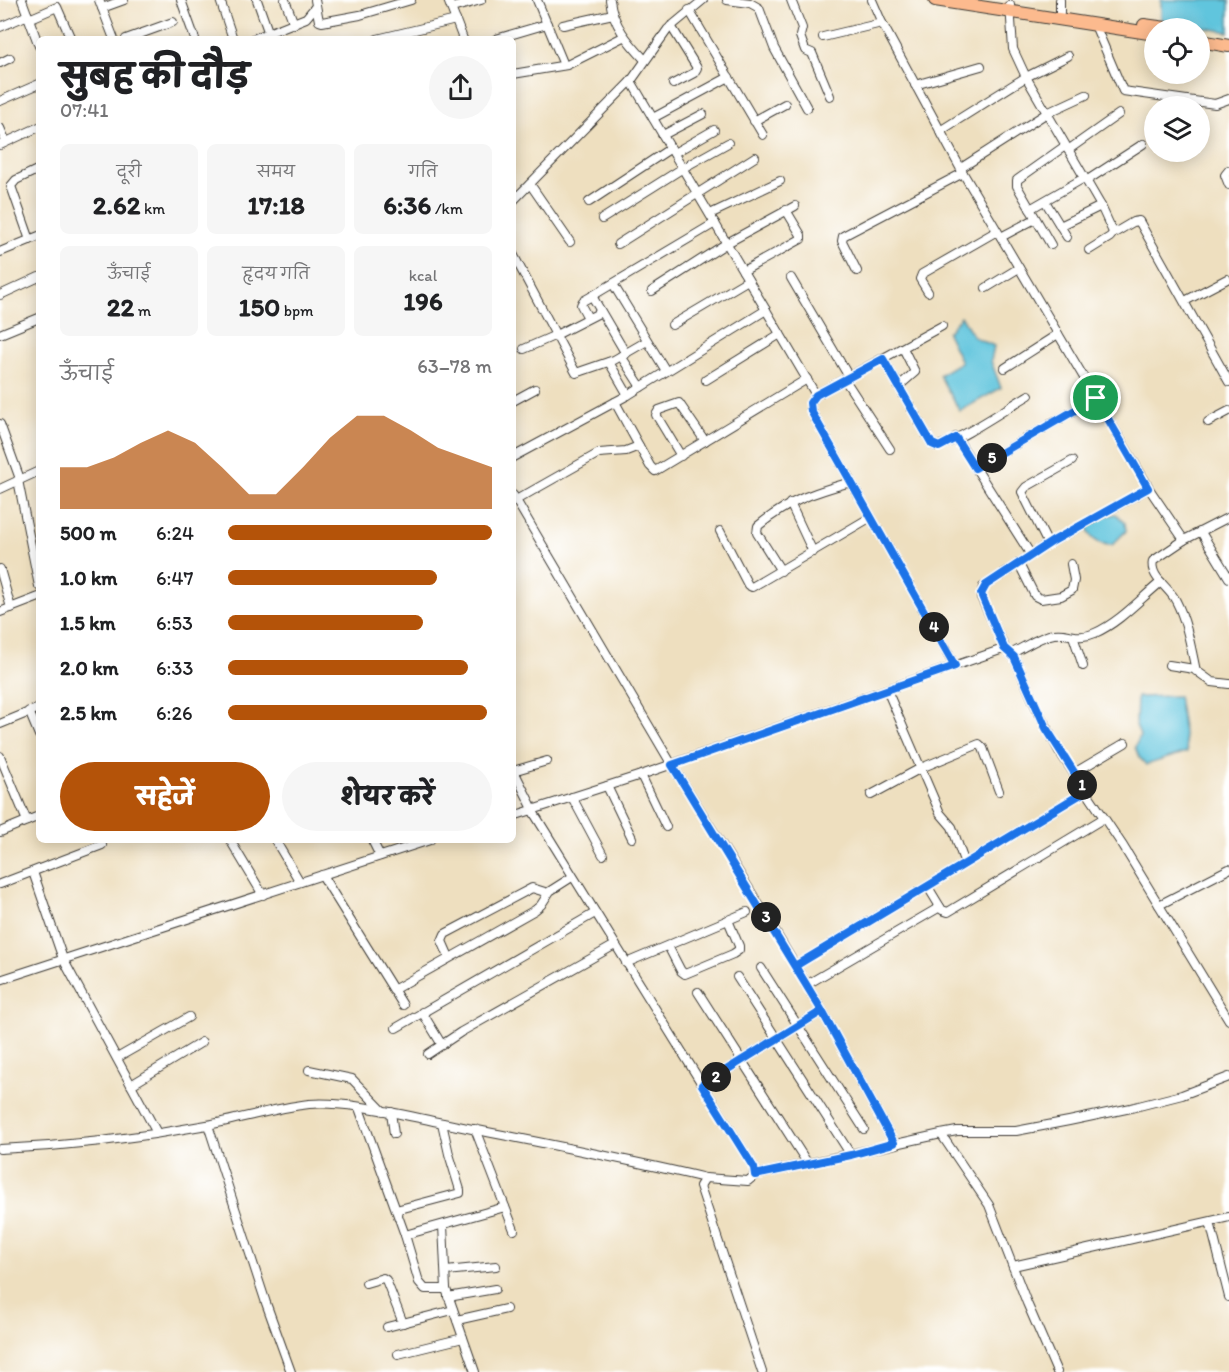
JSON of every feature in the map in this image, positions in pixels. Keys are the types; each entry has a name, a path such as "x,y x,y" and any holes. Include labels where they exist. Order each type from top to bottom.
{"main road":[{"path":"935,0 972,2 1144,32"},
{"path":"1011,9 1060,6 1144,23"},
{"path":"1210,35 1229,38"},
{"path":"1210,43 1229,46"}],"street":[{"path":"22,0 36,38"},
{"path":"113,36 100,4 124,0"},
{"path":"181,0 194,36"},
{"path":"220,0 232,36"},
{"path":"257,0 269,34"},
{"path":"285,0 294,24"},
{"path":"315,3 319,21 322,22 360,15 411,0"},
{"path":"462,36 450,4 481,0"},
{"path":"537,0 564,65"},
{"path":"610,0 612,14 623,36 645,60"},
{"path":"516,194 530,184 632,81 671,26 703,0"},
{"path":"727,0 755,4 759,8 774,48 807,108"},
{"path":"791,0 802,28 800,36 805,50 812,53 830,96"},
{"path":"872,0 882,23 962,170 1148,488 1184,540"},
{"path":"263,36 310,15 315,3"},
{"path":"0,27 57,7 70,36"},
{"path":"1011,9 1013,49 1026,77 1114,232"},
{"path":"689,10 763,135"},
{"path":"563,25 612,14"},
{"path":"392,36 456,20"},
{"path":"134,36 173,22"},
{"path":"823,37 882,23"},
{"path":"506,36 547,24"},
{"path":"1095,25 1123,91 1215,104 1229,99"},
{"path":"671,26 696,68 694,73 673,84"},
{"path":"516,73 564,65 623,36"},
{"path":"940,131 1026,77 1068,56"},
{"path":"0,63 10,58"},
{"path":"915,85 981,66"},
{"path":"653,118 729,77"},
{"path":"632,81 816,395"},
{"path":"0,102 36,85"},
{"path":"857,271 842,241 843,236 962,170 1047,113 1086,95"},
{"path":"754,121 785,104"},
{"path":"663,135 703,114"},
{"path":"1051,245 1017,186 1017,180 1119,114"},
{"path":"0,128 3,144 36,128"},
{"path":"589,202 672,151 714,130"},
{"path":"602,219 683,168 728,143"},
{"path":"1030,209 1085,180 1143,144"},
{"path":"618,244 755,157"},
{"path":"30,240 11,186 16,180 36,170"},
{"path":"1229,170 1225,178 1229,185"},
{"path":"710,214 780,180"},
{"path":"530,184 570,242"},
{"path":"1045,201 1066,237"},
{"path":"652,291 727,243 795,206"},
{"path":"1060,226 1101,206"},
{"path":"743,271 801,239 801,235 786,210"},
{"path":"928,292 920,279 922,274 999,234 1035,219"},
{"path":"1089,250 1114,232 1139,221 1229,382"},
{"path":"588,318 581,305 583,301 715,223"},
{"path":"0,252 36,237"},
{"path":"516,260 576,374 598,364 609,362 647,341"},
{"path":"986,288 1019,268"},
{"path":"0,295 36,278"},
{"path":"791,279 847,379 890,449"},
{"path":"1185,301 1227,279"},
{"path":"672,325 748,280"},
{"path":"613,284 666,371"},
{"path":"592,296 641,387"},
{"path":"516,455 628,395 766,310"},
{"path":"525,349 601,312"},
{"path":"0,334 36,319"},
{"path":"942,326 816,395 810,403 811,411 850,482 955,666"},
{"path":"706,380 780,334"},
{"path":"1005,368 1058,334"},
{"path":"899,386 915,372 903,348"},
{"path":"883,359 932,444 939,447 1029,395"},
{"path":"609,362 628,395"},
{"path":"615,402 650,466 655,471 807,379"},
{"path":"516,400 535,390"},
{"path":"975,468 1096,398"},
{"path":"681,456 656,415 659,410 679,403 705,441"},
{"path":"1208,422 1229,411"},
{"path":"0,424 19,479 36,570"},
{"path":"956,438 1031,555"},
{"path":"516,496 599,453 626,451 639,446"},
{"path":"1048,544 1022,492 1026,487 1072,461"},
{"path":"0,489 36,472"},
{"path":"781,571 756,528 777,510 790,503 810,494 850,482"},
{"path":"1148,488 1031,555 986,585 981,590 981,597 1004,648 1011,653 1046,728 1229,1020"},
{"path":"516,500 672,765 822,1011 894,1143"},
{"path":"790,503 813,552"},
{"path":"720,531 750,587 753,587 871,517"},
{"path":"1196,671 1177,602 1155,574 1152,563 1184,540 1229,517"},
{"path":"1201,532 1229,578"},
{"path":"1018,564 1035,596 1041,599 1061,596 1072,590 1074,580 1071,564"},
{"path":"0,569 11,608"},
{"path":"1011,653 1048,636 1063,634 1079,638 1095,633 1112,623 1161,582"},
{"path":"0,612 36,598"},
{"path":"1073,636 1083,666"},
{"path":"516,815 672,765 1004,648"},
{"path":"1169,665 1196,671 1212,682 1229,684"},
{"path":"887,690 940,813 952,828 965,864"},
{"path":"0,724 36,709"},
{"path":"29,711 36,728"},
{"path":"1074,773 1125,743"},
{"path":"871,795 921,768 979,744 983,748 999,791"},
{"path":"0,756 27,821"},
{"path":"516,769 547,761"},
{"path":"641,775 666,826"},
{"path":"516,776 572,877 754,1168 755,1175"},
{"path":"607,786 632,838"},
{"path":"795,966 1086,791"},
{"path":"572,797 603,855"},
{"path":"0,832 36,817"},
{"path":"928,887 940,907 948,912 1104,818"},
{"path":"232,843 263,895"},
{"path":"277,843 300,882"},
{"path":"374,843 381,856"},
{"path":"0,980 421,843"},
{"path":"0,884 102,845"},
{"path":"1159,905 1229,869"},
{"path":"33,872 63,959 157,1133"},
{"path":"322,875 403,1005"},
{"path":"393,990 534,910 544,902 548,893 572,877"},
{"path":"449,957 442,941 445,934 532,888 548,893"},
{"path":"806,985 940,907"},
{"path":"626,963 747,912"},
{"path":"396,1028 595,913"},
{"path":"668,946 681,971 686,974 733,954 739,950 739,946 728,920"},
{"path":"428,1054 461,1032 615,945"},
{"path":"761,968 864,1129"},
{"path":"737,977 851,1155"},
{"path":"698,992 808,1164"},
{"path":"702,1085 822,1011"},
{"path":"422,1012 442,1045"},
{"path":"117,1058 189,1017"},
{"path":"131,1085 202,1042"},
{"path":"309,1070 352,1079 387,1112 394,1134"},
{"path":"0,1149 68,1146 208,1125 310,1104 359,1107 557,1144 705,1178 748,1181 755,1175 957,1131 1016,1131 1069,1121 1182,1095 1229,1077"},
{"path":"359,1107 422,1287 447,1293 495,1289"},
{"path":"396,1210 460,1193 442,1123"},
{"path":"208,1125 291,1372"},
{"path":"475,1129 514,1230"},
{"path":"941,1134 986,1198 1057,1372"},
{"path":"705,1178 700,1186 762,1372"},
{"path":"405,1235 505,1207"},
{"path":"1013,1266 1229,1217"},
{"path":"1210,1222 1229,1297"},
{"path":"443,1224 447,1293 475,1372"},
{"path":"446,1271 496,1266"},
{"path":"366,1283 383,1278 386,1280 403,1323"},
{"path":"457,1320 506,1309"},
{"path":"387,1327 453,1310"},
{"path":"398,1354 463,1338"}],"water":[{"path":"1161,0 1229,0 1229,32 1210,29 1210,18 1161,18"},
{"path":"961,316 974,337 994,346 991,361 1001,388 960,411 939,375 961,362 947,333"},
{"path":"1116,514 1125,523 1126,531 1112,545 1095,540 1087,524 1100,516"},
{"path":"1178,696 1187,752 1146,765 1139,757 1135,747 1140,736 1136,725 1137,697"}],"route":[{"path":"1096,398 975,468 956,438 939,447 932,444 883,359 816,395 810,403 811,411 955,666 672,765 822,1011 894,1143 851,1155 755,1175 754,1168 702,1085 822,1011 795,966 919,893 1086,791 1046,728 1014,657 1004,648 981,597 981,590 1048,544 1148,488 1148,484 1096,398"}]}
